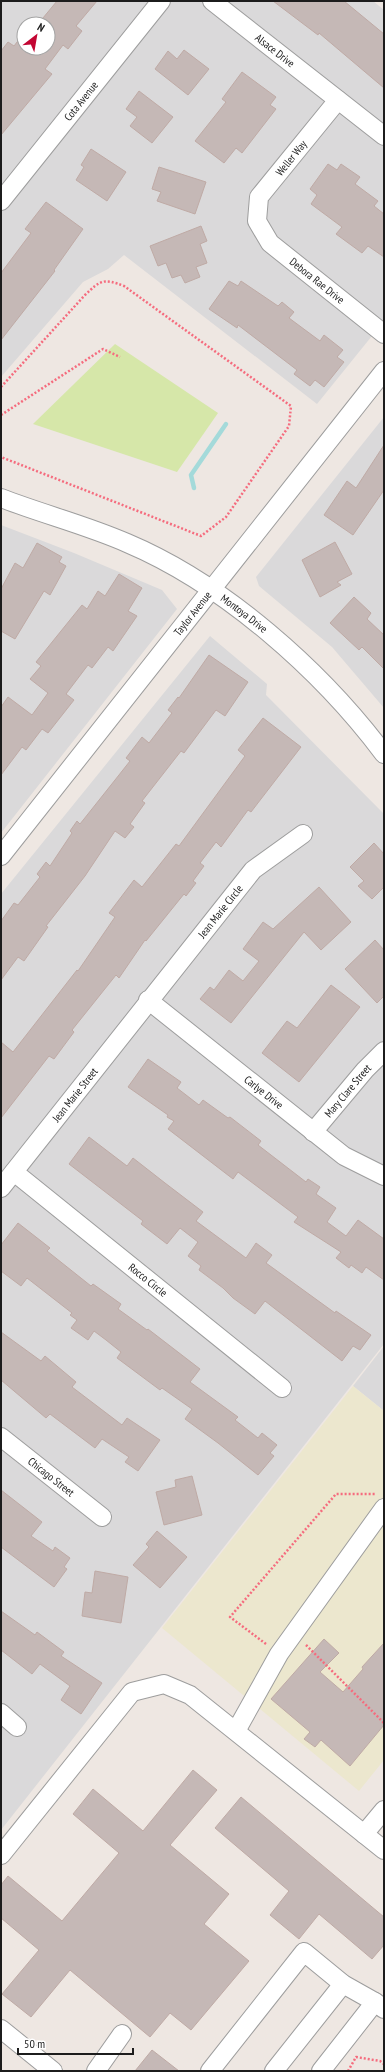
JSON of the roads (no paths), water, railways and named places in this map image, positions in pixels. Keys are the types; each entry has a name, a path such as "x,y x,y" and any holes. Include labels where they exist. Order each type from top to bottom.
{"street":[{"name":"Cota Avenue","path":"4,191 161,1"},
{"name":"Alsace Drive","path":"212,1 384,136"},
{"name":"Weller Way","path":"257,221 260,197 338,100"},
{"name":"Debora Rae Drive","path":"257,221 270,243 384,334"},
{"name":"Taylor Avenue","path":"1,856 384,371"},
{"name":"Montoya Drive","path":"3,503 127,543 187,573 212,588 302,662 361,723 384,754"},
{"name":"Jean Marie Circle","path":"148,1000 253,870 303,834"},
{"name":"Carlye Drive","path":"148,1000 344,1156 384,1176"},
{"name":"Jean Marie Street","path":"1,1188 148,1000"},
{"name":"Mary Clare Street","path":"313,1132 365,1070 384,1051"},
{"name":"Rocco Circle","path":"14,1172 282,1388"},
{"name":"Chicago Street","path":"1,1437 102,1517"},
{"path":"236,1731 279,1654 384,1508"},
{"path":"1,1855 132,1692 164,1684 190,1695 384,1850"},
{"path":"1,1713 17,1727"},
{"path":"364,1834 384,1810"},
{"path":"210,2071 304,1952 342,1984 382,2007 321,2071"},
{"path":"274,2071 342,1984"},
{"path":"1,2029 53,2071"},
{"path":"96,2071 122,2034"}],"waterway":[{"path":"194,488 191,475 226,424"}]}
